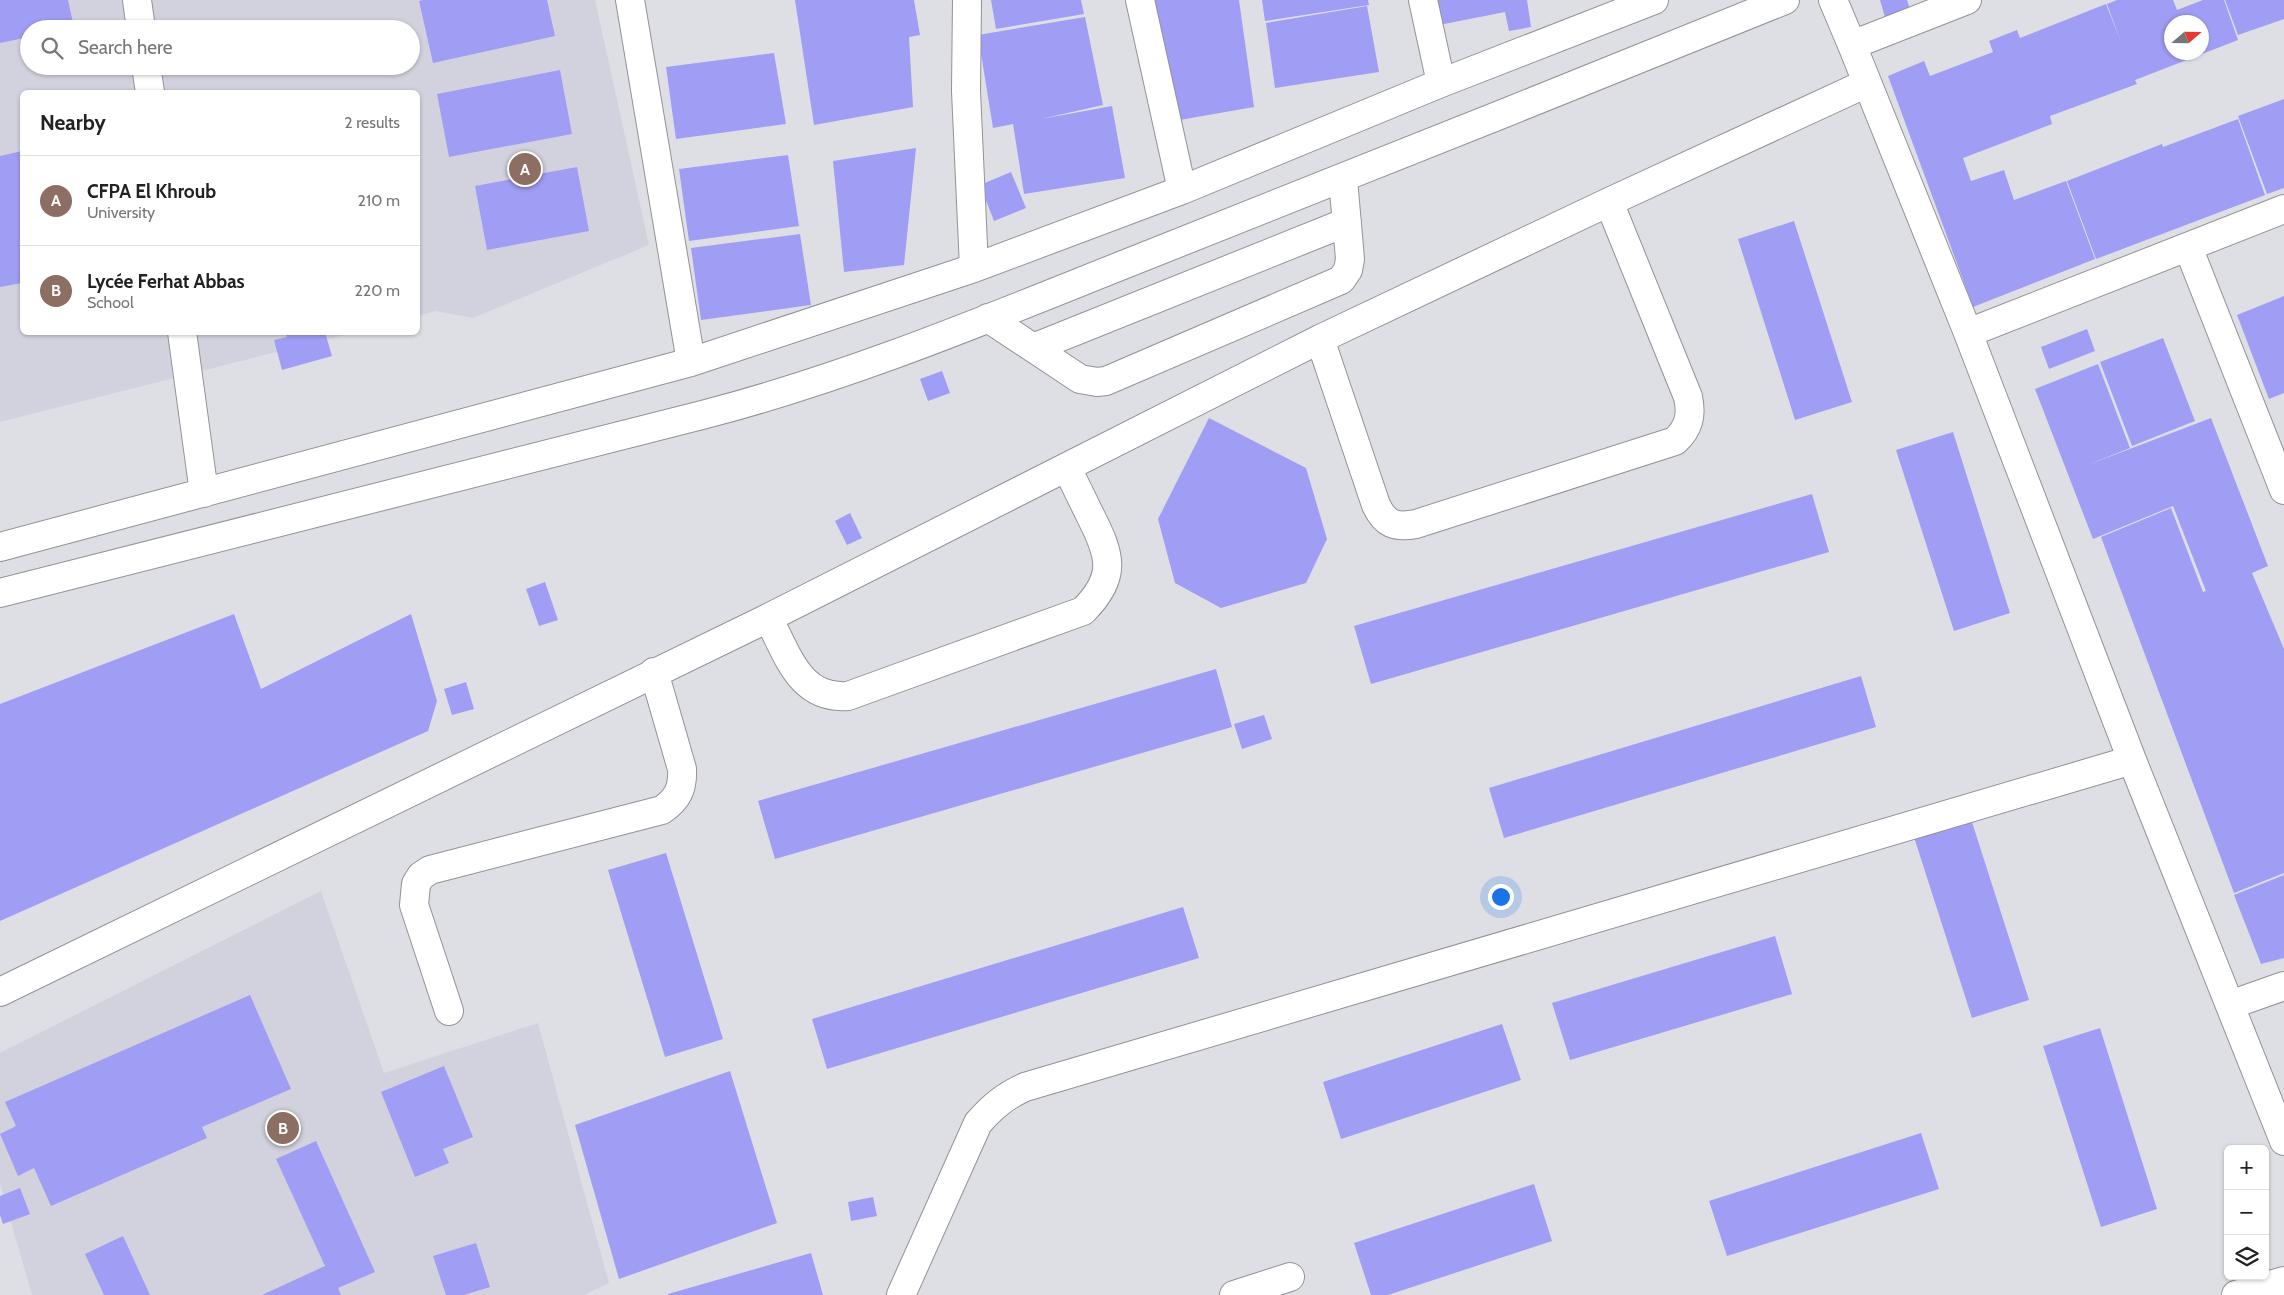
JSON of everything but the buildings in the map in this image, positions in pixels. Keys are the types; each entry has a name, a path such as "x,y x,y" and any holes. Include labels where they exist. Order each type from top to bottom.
{"street":[{"path":"137,0 140,20"},
{"path":"630,0 691,362"},
{"path":"967,0 966,91 974,268"},
{"path":"1140,0 1182,190"},
{"path":"1423,0 1441,83"},
{"path":"0,547 691,362 974,268 1182,190 1441,83 1654,0"},
{"path":"0,593 759,400 818,381 988,318 1343,179 1785,0"},
{"path":"1833,0 1968,332 2132,760 2284,1141"},
{"path":"1852,45 1967,0"},
{"path":"147,75 150,90"},
{"path":"0,992 768,618 1320,339 1609,202 1867,83"},
{"path":"988,318 1080,379 1097,382 1106,381 1341,280 1348,270 1350,260 1343,179"},
{"path":"1320,339 1376,505 1381,516 1392,524 1404,526 1416,524 1675,441 1683,434 1688,424 1691,410 1688,397 1609,202"},
{"path":"1968,332 2284,209"},
{"path":"1033,348 1347,222"},
{"path":"2188,247 2284,490"},
{"path":"182,335 204,493"},
{"path":"768,618 799,676 807,685 826,696 837,697 848,696 1083,611 1095,599 1104,584 1108,566 1106,549 1067,468"},
{"path":"449,1011 414,904 416,884 430,870 656,812 672,803 679,793 682,769 654,672"},
{"path":"901,1295 978,1123 991,1108 1007,1095 1025,1087 2132,760"},
{"path":"2230,1005 2284,986"},
{"path":"1234,1295 1290,1277"},
{"path":"2236,1295 2284,1281"}],"shaded area":[{"path":"0,0 595,0 649,245 473,318 435,311 420,315 420,90 20,90 20,335 344,335 0,422"},
{"path":"321,891 384,1073 538,1023 609,1283 584,1295 32,1295 0,1184 0,1053"}],"place":[{"name":"CFPA El Khroub","path":"525,169"},
{"name":"Lycée Ferhat Abbas","path":"283,1128"}]}
